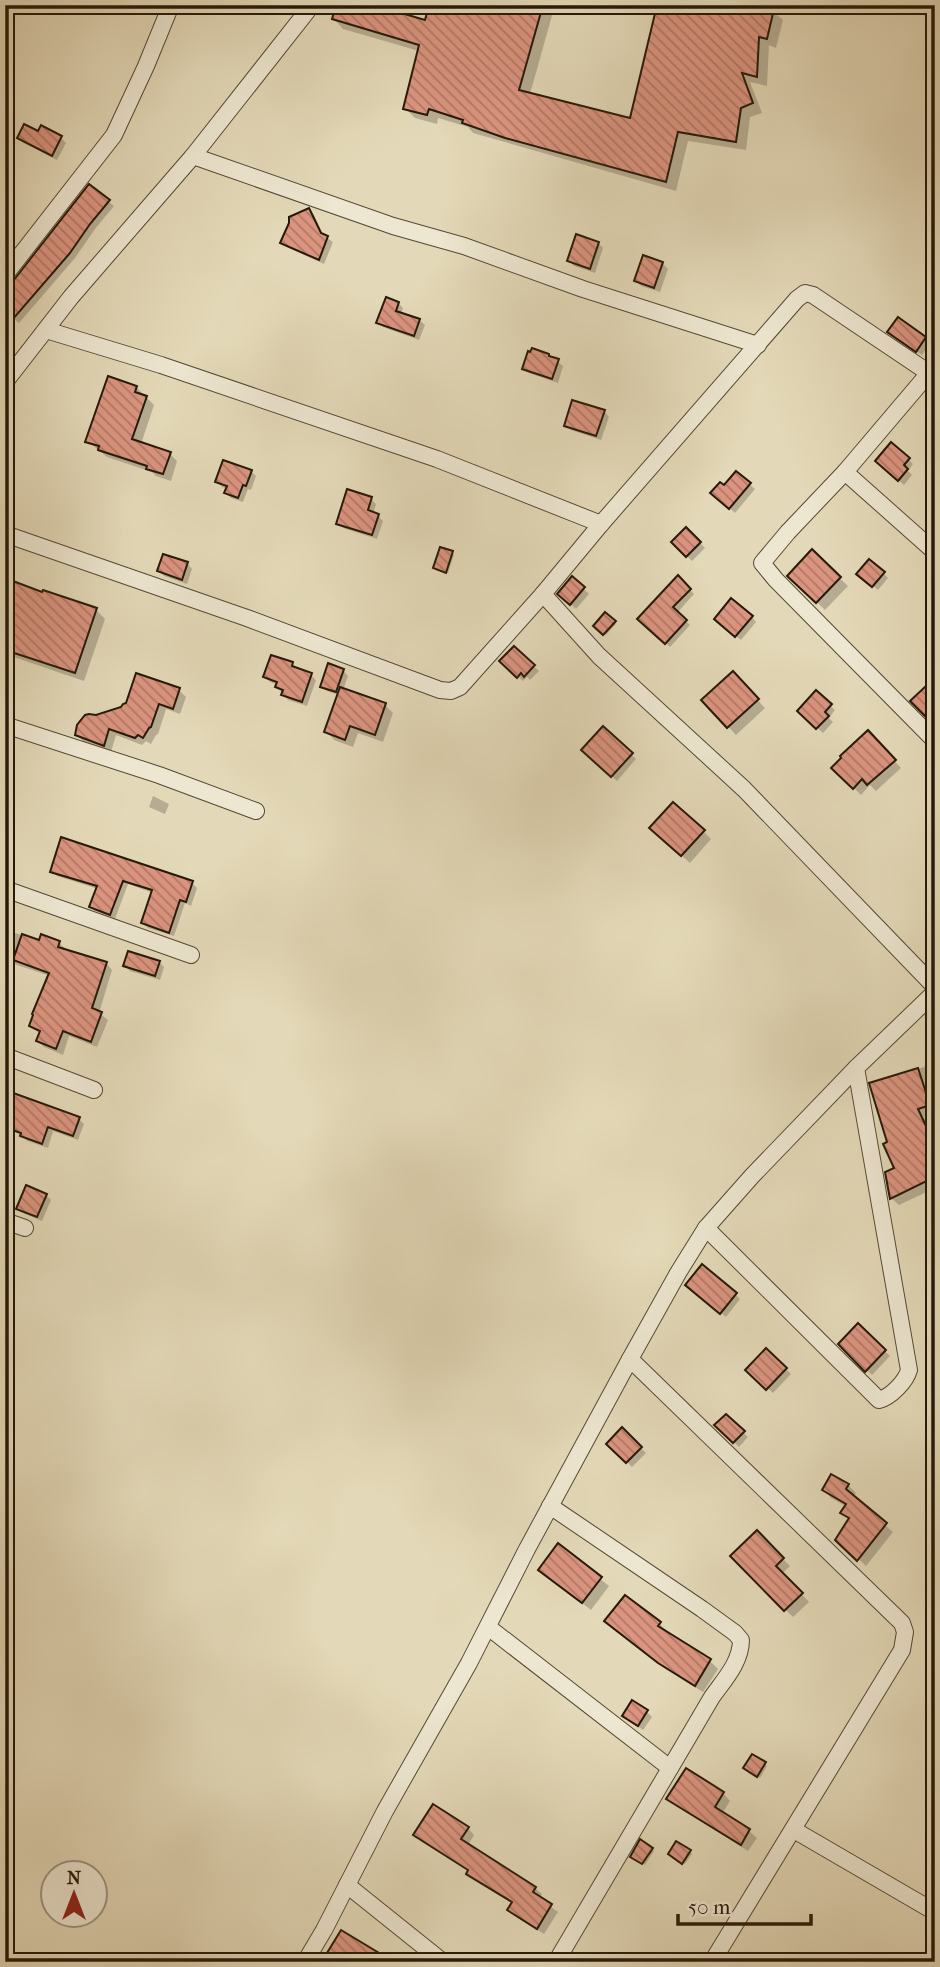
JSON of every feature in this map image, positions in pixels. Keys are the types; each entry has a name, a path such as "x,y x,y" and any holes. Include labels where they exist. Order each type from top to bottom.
{"street":[{"path":"5,275 114,135 171,5"},
{"path":"5,382 71,297 193,156 312,5"},
{"path":"193,156 393,226 464,246 583,289 758,345"},
{"path":"5,534 247,618 440,690 451,691 460,687 543,594 601,524 805,293 813,295 932,375 762,563 935,741"},
{"path":"46,330 161,365 438,459 601,524"},
{"path":"845,472 935,552"},
{"path":"543,594 599,656 744,789 935,987"},
{"path":"5,725 159,775 257,811"},
{"path":"5,890 191,955"},
{"path":"305,1962 385,1811 469,1663 630,1359 706,1228 856,1068 935,992"},
{"path":"5,1056 94,1090"},
{"path":"706,1228 879,1400 886,1398 908,1375 856,1068"},
{"path":"5,1221 25,1228"},
{"path":"630,1359 902,1623 905,1632 902,1650 712,1962"},
{"path":"550,1506 702,1609 741,1640 737,1661 712,1698 556,1962"},
{"path":"488,1627 670,1768"},
{"path":"794,1830 935,1912"},
{"path":"347,1885 443,1962"}],"building":[{"path":"336,5 374,5 425,20 429,5 543,5 519,90 630,118 657,5 749,5 774,9 767,39 759,37 757,77 742,73 753,103 741,108 736,142 678,132 666,182 505,138 429,109 427,115 403,109 419,45 332,19"},
{"path":"24,124 38,131 41,125 62,136 52,156 17,138"},
{"path":"89,184 110,200 70,253 13,319 5,313 5,285 13,281"},
{"path":"309,208 321,233 328,236 319,260 280,243 289,217"},
{"path":"576,234 599,242 590,269 567,261"},
{"path":"643,255 663,262 654,288 634,281"},
{"path":"386,297 399,302 396,311 420,319 414,336 376,323"},
{"path":"898,317 926,337 916,352 887,332"},
{"path":"532,348 559,359 552,379 522,369 528,351"},
{"path":"108,376 137,386 135,392 147,396 132,439 171,452 163,474 98,450 99,446 85,442"},
{"path":"572,400 605,410 596,436 564,426"},
{"path":"891,442 910,458 904,465 908,469 898,481 875,461"},
{"path":"223,460 252,470 238,498 224,493 227,486 215,482"},
{"path":"736,471 751,483 729,509 710,493 720,482 724,485"},
{"path":"347,489 372,497 368,510 379,514 372,535 336,524"},
{"path":"686,527 701,542 686,557 671,542"},
{"path":"440,547 453,551 446,573 433,568"},
{"path":"812,549 841,577 816,603 787,576"},
{"path":"163,554 188,562 182,580 157,571"},
{"path":"869,559 885,572 872,587 856,574"},
{"path":"678,575 691,589 673,607 687,620 665,644 637,619"},
{"path":"572,576 585,587 570,605 557,594"},
{"path":"5,578 97,608 75,673 5,650"},
{"path":"731,598 753,616 735,637 714,619"},
{"path":"605,612 616,621 603,635 593,626"},
{"path":"514,646 535,665 524,677 521,673 517,678 499,661"},
{"path":"271,655 293,662 292,666 312,673 302,702 281,695 283,690 275,687 277,682 263,677"},
{"path":"328,663 344,669 336,692 320,687"},
{"path":"733,671 759,699 727,728 701,700"},
{"path":"136,673 180,688 173,709 159,704 151,727 143,738 109,729 104,746 75,735 77,725 85,715 96,715 126,703"},
{"path":"927,685 935,692 935,706 925,716 910,701"},
{"path":"340,687 386,703 375,735 350,726 345,740 324,732"},
{"path":"816,690 832,704 825,712 829,716 816,729 797,711"},
{"path":"603,726 633,753 611,777 581,750"},
{"path":"868,730 896,760 867,785 862,779 853,789 831,768"},
{"path":"673,802 705,830 681,856 649,828"},
{"path":"61,837 193,881 186,902 180,900 169,933 141,923 152,890 123,881 110,915 89,907 97,886 50,872"},
{"path":"22,934 39,940 41,934 60,941 58,947 107,962 92,1008 102,1012 91,1042 63,1031 56,1049 36,1041 40,1031 29,1026 49,973 13,960"},
{"path":"128,951 160,961 155,976 123,966"},
{"path":"918,1068 930,1105 918,1109 935,1145 935,1177 890,1199 885,1172 894,1168 883,1144 887,1142 869,1083"},
{"path":"5,1090 80,1117 73,1136 48,1127 42,1144 5,1127"},
{"path":"26,1185 47,1194 37,1217 16,1209"},
{"path":"702,1264 737,1293 720,1314 685,1285"},
{"path":"858,1323 886,1350 865,1372 838,1344"},
{"path":"766,1348 787,1368 766,1390 745,1370"},
{"path":"726,1414 745,1431 733,1443 714,1425"},
{"path":"622,1427 642,1447 626,1463 606,1444"},
{"path":"831,1474 849,1484 846,1489 887,1523 857,1561 835,1540 849,1518 840,1513 846,1504 822,1490"},
{"path":"757,1530 784,1558 776,1566 803,1593 784,1611 730,1556"},
{"path":"558,1543 602,1577 582,1603 538,1570"},
{"path":"625,1595 661,1622 658,1626 711,1659 695,1686 658,1663 604,1621"},
{"path":"632,1700 648,1710 638,1726 622,1716"},
{"path":"752,1754 766,1762 757,1777 743,1768"},
{"path":"686,1768 724,1792 715,1807 750,1829 741,1845 666,1799"},
{"path":"433,1804 469,1827 461,1839 536,1887 533,1892 552,1904 537,1929 507,1910 512,1902 466,1874 468,1870 413,1835"},
{"path":"640,1839 653,1848 642,1864 630,1857"},
{"path":"676,1841 691,1850 682,1864 668,1854"},
{"path":"341,1930 394,1962 342,1962 327,1953"}]}
